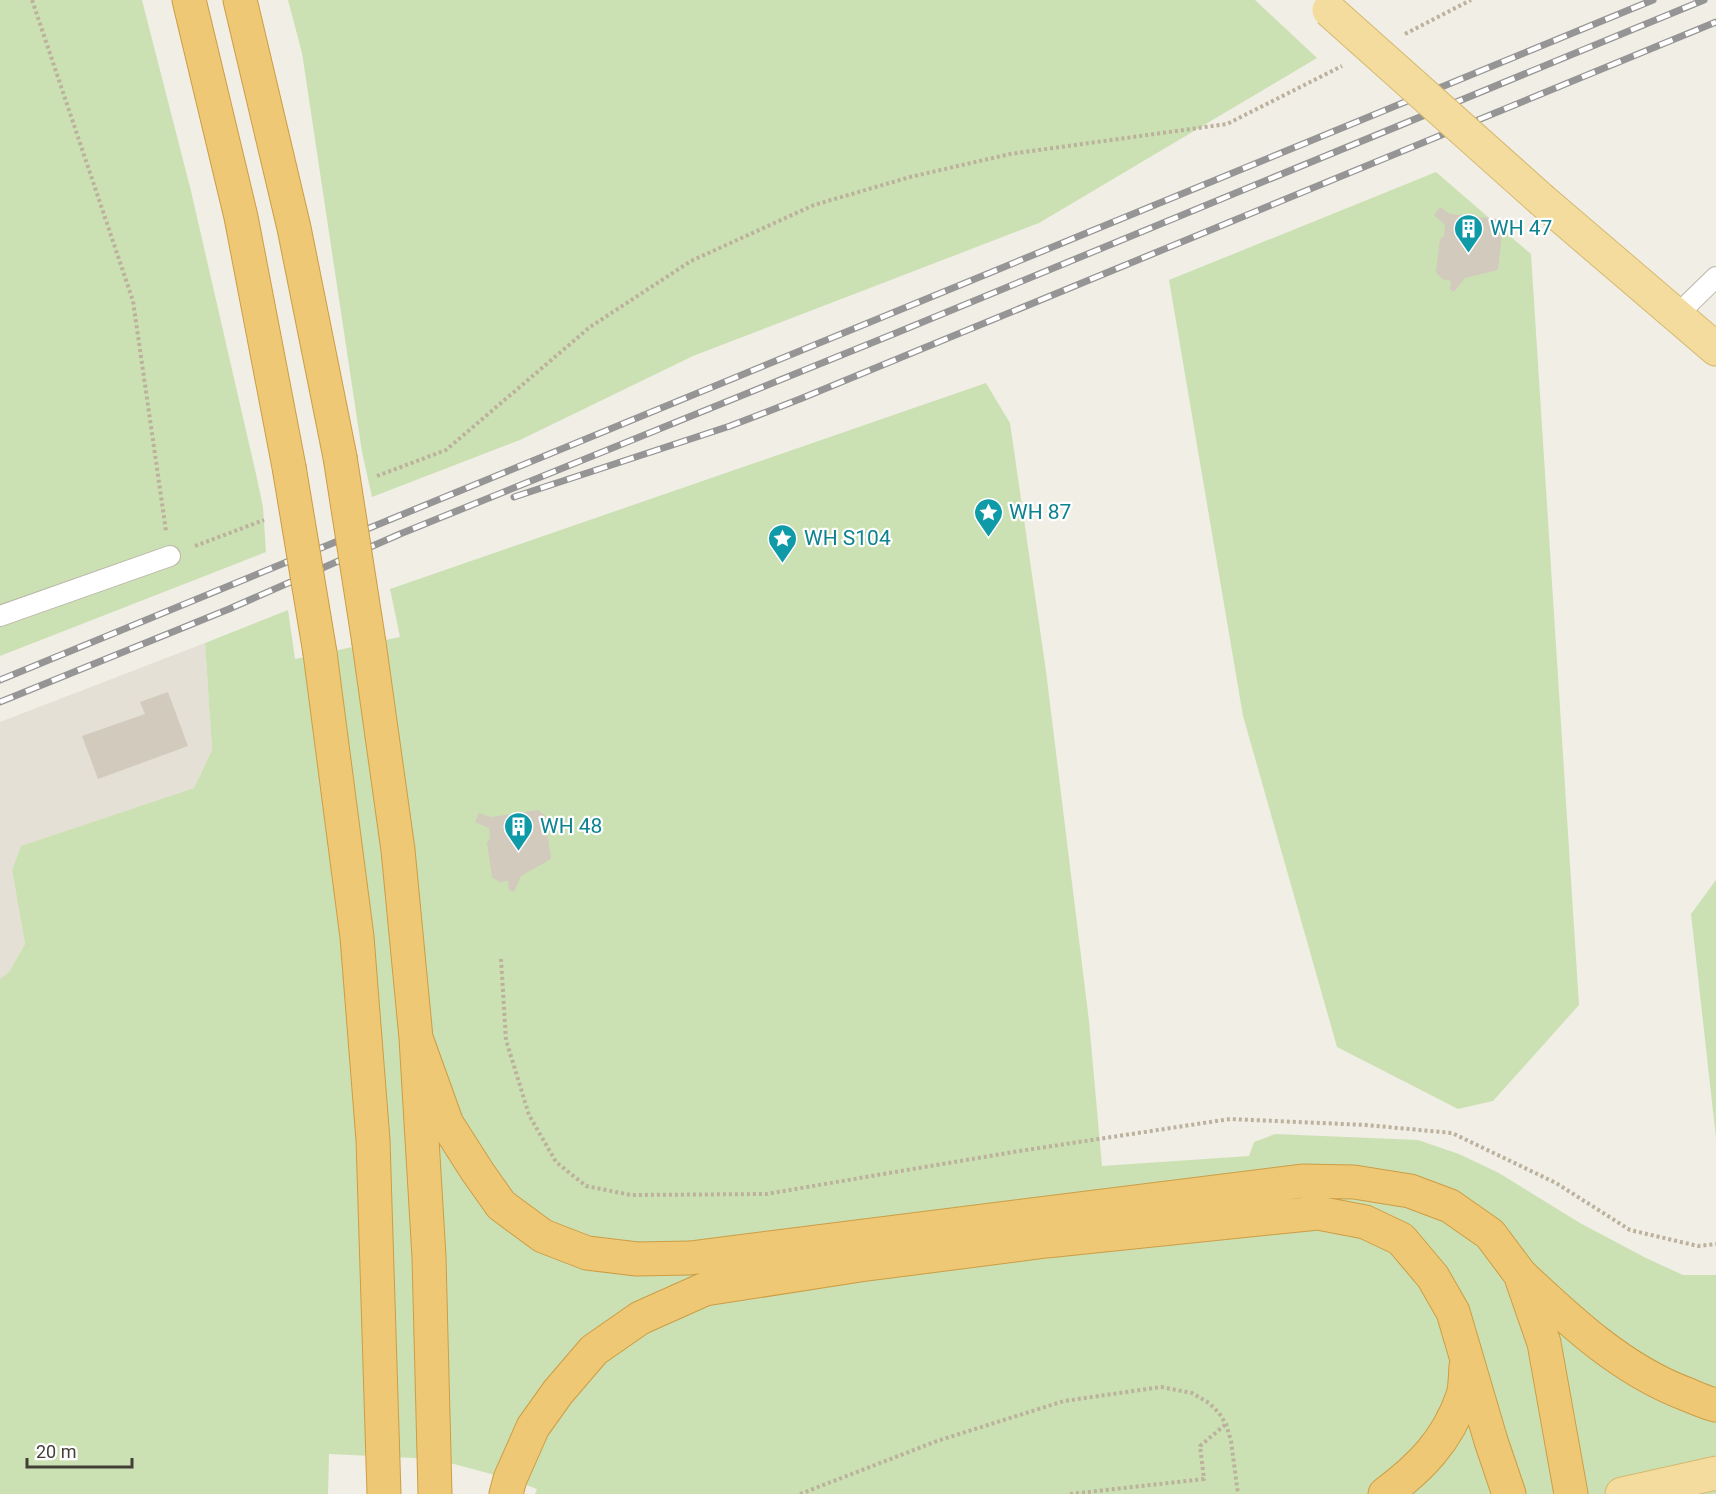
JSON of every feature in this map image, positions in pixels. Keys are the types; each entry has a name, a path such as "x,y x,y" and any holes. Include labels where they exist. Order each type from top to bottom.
{"highway":[{"path":"189,0 241,217 289,467 320,653 357,937 373,1140 384,1494"},
{"path":"240,0 294,228 340,457 398,850 416,1038 429,1257 435,1494"},
{"path":"416,1038 447,1124 501,1205 543,1236 587,1253 638,1259 690,1258 1302,1181 1354,1182 1410,1191 1449,1206 1490,1234 1520,1274 1550,1303 1616,1358 1663,1385 1716,1405"},
{"path":"508,1486 533,1427 558,1392 594,1350 640,1318 705,1289 1046,1240 1318,1213 1365,1222 1401,1239 1433,1277 1453,1312 1509,1494"},
{"path":"1520,1274 1544,1343 1571,1494"},
{"path":"1385,1494 1412,1474 1431,1455 1447,1431 1463,1396 1466,1358"}],"main road":[{"path":"1323,5 1543,201 1716,349"},
{"path":"1622,1494 1716,1473"}],"lane":[{"path":"1676,316 1716,278"},
{"path":"0,616 170,556"}],"path":[{"path":"32,0 133,301 170,556 269,518"},
{"path":"1397,38 1471,0"},
{"path":"369,480 446,450 590,327 691,261 814,206 910,177 1010,154 1227,124 1344,65"},
{"path":"501,959 506,1040 529,1115 556,1162 586,1186 631,1195 766,1194 1023,1150 1230,1119 1366,1125 1452,1132 1556,1184 1630,1230 1698,1246 1716,1244"},
{"path":"800,1494 936,1441 1064,1401 1161,1387 1192,1394 1209,1403 1220,1413 1231,1441 1238,1494"},
{"path":"1070,1494 1204,1479 1200,1446 1226,1424"}],"shaded area":[{"path":"205,643 212,750 194,788 22,846 12,870 25,944 9,972 0,979 0,722"}],"green space":[{"path":"0,0 142,0 191,191 256,474 263,507 266,552 0,656"},
{"path":"288,0 1255,0 1317,58 1039,223 693,356 520,440 372,497 362,452 302,53"},
{"path":"1436,172 1531,254 1579,1005 1493,1101 1458,1109 1337,1047 1243,716 1169,280"},
{"path":"986,383 1010,423 1046,671 1089,1021 1102,1166 1249,1156 1254,1142 1275,1134 1418,1140 1459,1154 1499,1173 1580,1223 1683,1275 1716,1275 1716,1494 535,1494 537,1489 510,1479 435,1459 329,1454 328,1494 0,1494 0,979 9,972 25,944 12,870 21,846 194,788 212,750 205,643 288,610 295,659 400,637 390,589"},
{"path":"1716,880 1716,1138 1691,914"}],"building":[{"name":"WH 47","path":"1440,207 1450,214 1498,219 1503,226 1498,270 1465,278 1454,292 1450,289 1451,281 1442,279 1436,272 1440,239 1444,236 1445,225 1434,215"},
{"path":"168,692 188,746 98,779 82,736 145,714 140,702"},
{"name":"WH 48","path":"538,810 545,815 551,859 521,876 514,892 509,890 508,881 499,882 492,877 487,843 490,839 489,828 475,822 479,813 491,817"}],"railway":[{"path":"0,680 1653,0"},
{"path":"0,702 229,609 400,534 896,333 1704,0"},
{"path":"514,497 730,426 800,399 1716,22"}],"place":[{"name":"WH 47","path":"1469,254"},
{"name":"WH 87","path":"988,538"},
{"name":"WH S104","path":"783,564"},
{"name":"WH 48","path":"519,852"}]}
